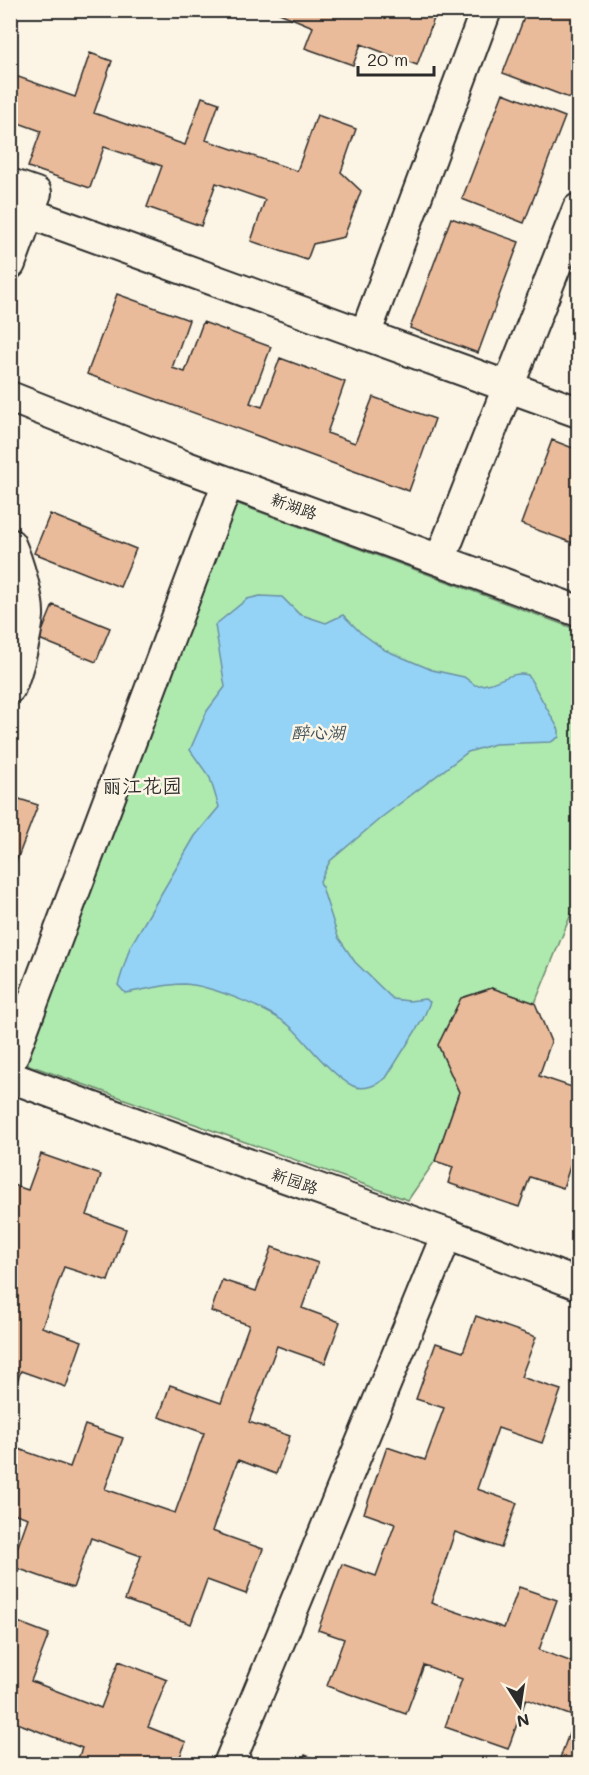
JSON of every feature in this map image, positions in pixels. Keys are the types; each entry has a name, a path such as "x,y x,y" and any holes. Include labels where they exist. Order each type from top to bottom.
{"street":[{"path":"366,335 486,10"},
{"path":"10,184 36,193 10,264"},
{"path":"440,560 579,209"},
{"path":"30,213 579,412"},
{"name":"新湖路","path":"10,397 228,482 579,611"},
{"path":"10,1063 228,482"},
{"path":"10,544 18,564 28,614 15,676 10,688"},
{"name":"新园路","path":"10,1077 447,1234 579,1284"},
{"path":"230,1764 447,1234"}],"green space":[{"path":"222,498 578,630 578,897 535,1003 492,988 461,998 438,1045 459,1092 435,1161 408,1200 12,1059"}],"water":[{"name":"醉心湖","path":"260,596 282,597 299,614 326,623 343,615 360,632 385,650 432,670 464,677 475,685 489,684 514,675 528,675 559,730 559,737 551,742 495,744 468,752 382,817 330,861 320,881 338,937 355,962 393,999 409,1001 425,999 430,1002 423,1019 386,1078 366,1088 353,1086 345,1081 329,1068 293,1029 242,1000 195,985 162,986 125,993 118,985 130,947 195,836 219,807 210,778 190,750 207,711 225,687 215,625 247,599"}],"building":[{"path":"272,10 429,10 436,13 417,65 361,44 353,65 305,48 313,27"},
{"path":"527,10 578,10 578,82 572,99 503,73"},
{"path":"90,53 112,61 94,113 185,145 202,97 219,103 206,140 297,171 317,115 356,129 341,172 361,191 344,237 313,244 307,260 251,241 265,200 216,183 201,226 147,207 162,166 104,147 90,188 28,167 41,131 10,120 10,74 75,97"},
{"path":"503,93 565,117 524,223 462,199"},
{"path":"451,218 519,242 478,353 410,328"},
{"path":"117,294 189,320 172,368 185,372 203,322 271,347 250,403 262,407 280,358 345,382 327,433 355,443 373,397 435,419 409,491 87,374"},
{"path":"552,440 578,450 578,545 521,524"},
{"path":"50,514 136,549 120,587 34,553"},
{"path":"53,605 110,628 96,662 39,639"},
{"path":"10,796 38,805 10,878"},
{"path":"492,988 535,1003 551,1042 539,1076 578,1089 578,1142 563,1188 530,1177 519,1207 448,1183 453,1167 435,1161 459,1092 438,1045 461,998"},
{"path":"41,1154 101,1175 87,1215 126,1229 108,1281 64,1267 42,1327 82,1341 66,1387 21,1371 10,1400 10,1184 28,1190"},
{"path":"272,1247 318,1263 302,1308 340,1322 325,1363 277,1346 249,1422 290,1436 276,1474 238,1460 212,1531 263,1549 246,1594 207,1580 191,1624 125,1600 141,1556 91,1538 73,1588 11,1566 28,1518 10,1512 10,1446 70,1467 85,1425 123,1438 105,1489 175,1513 204,1433 159,1417 170,1385 221,1403 249,1325 211,1311 222,1280 256,1291"},
{"path":"476,1316 536,1337 521,1377 561,1390 542,1443 498,1428 477,1489 517,1503 501,1548 455,1532 431,1603 504,1628 519,1587 557,1600 539,1650 578,1664 578,1764 559,1761 575,1717 526,1699 508,1749 445,1727 462,1679 424,1665 406,1714 327,1686 344,1639 318,1630 342,1564 376,1576 395,1524 364,1513 387,1447 425,1460 444,1408 416,1399 436,1343 463,1352"},
{"path":"15,1621 49,1634 31,1681 101,1708 119,1661 167,1680 148,1727 186,1742 177,1764 76,1764 82,1748 12,1721 10,1723 10,1632"},
{"path":"305,1755 329,1764 302,1764"}],"district":[{"name":"丽江花园","path":"142,786"}]}
